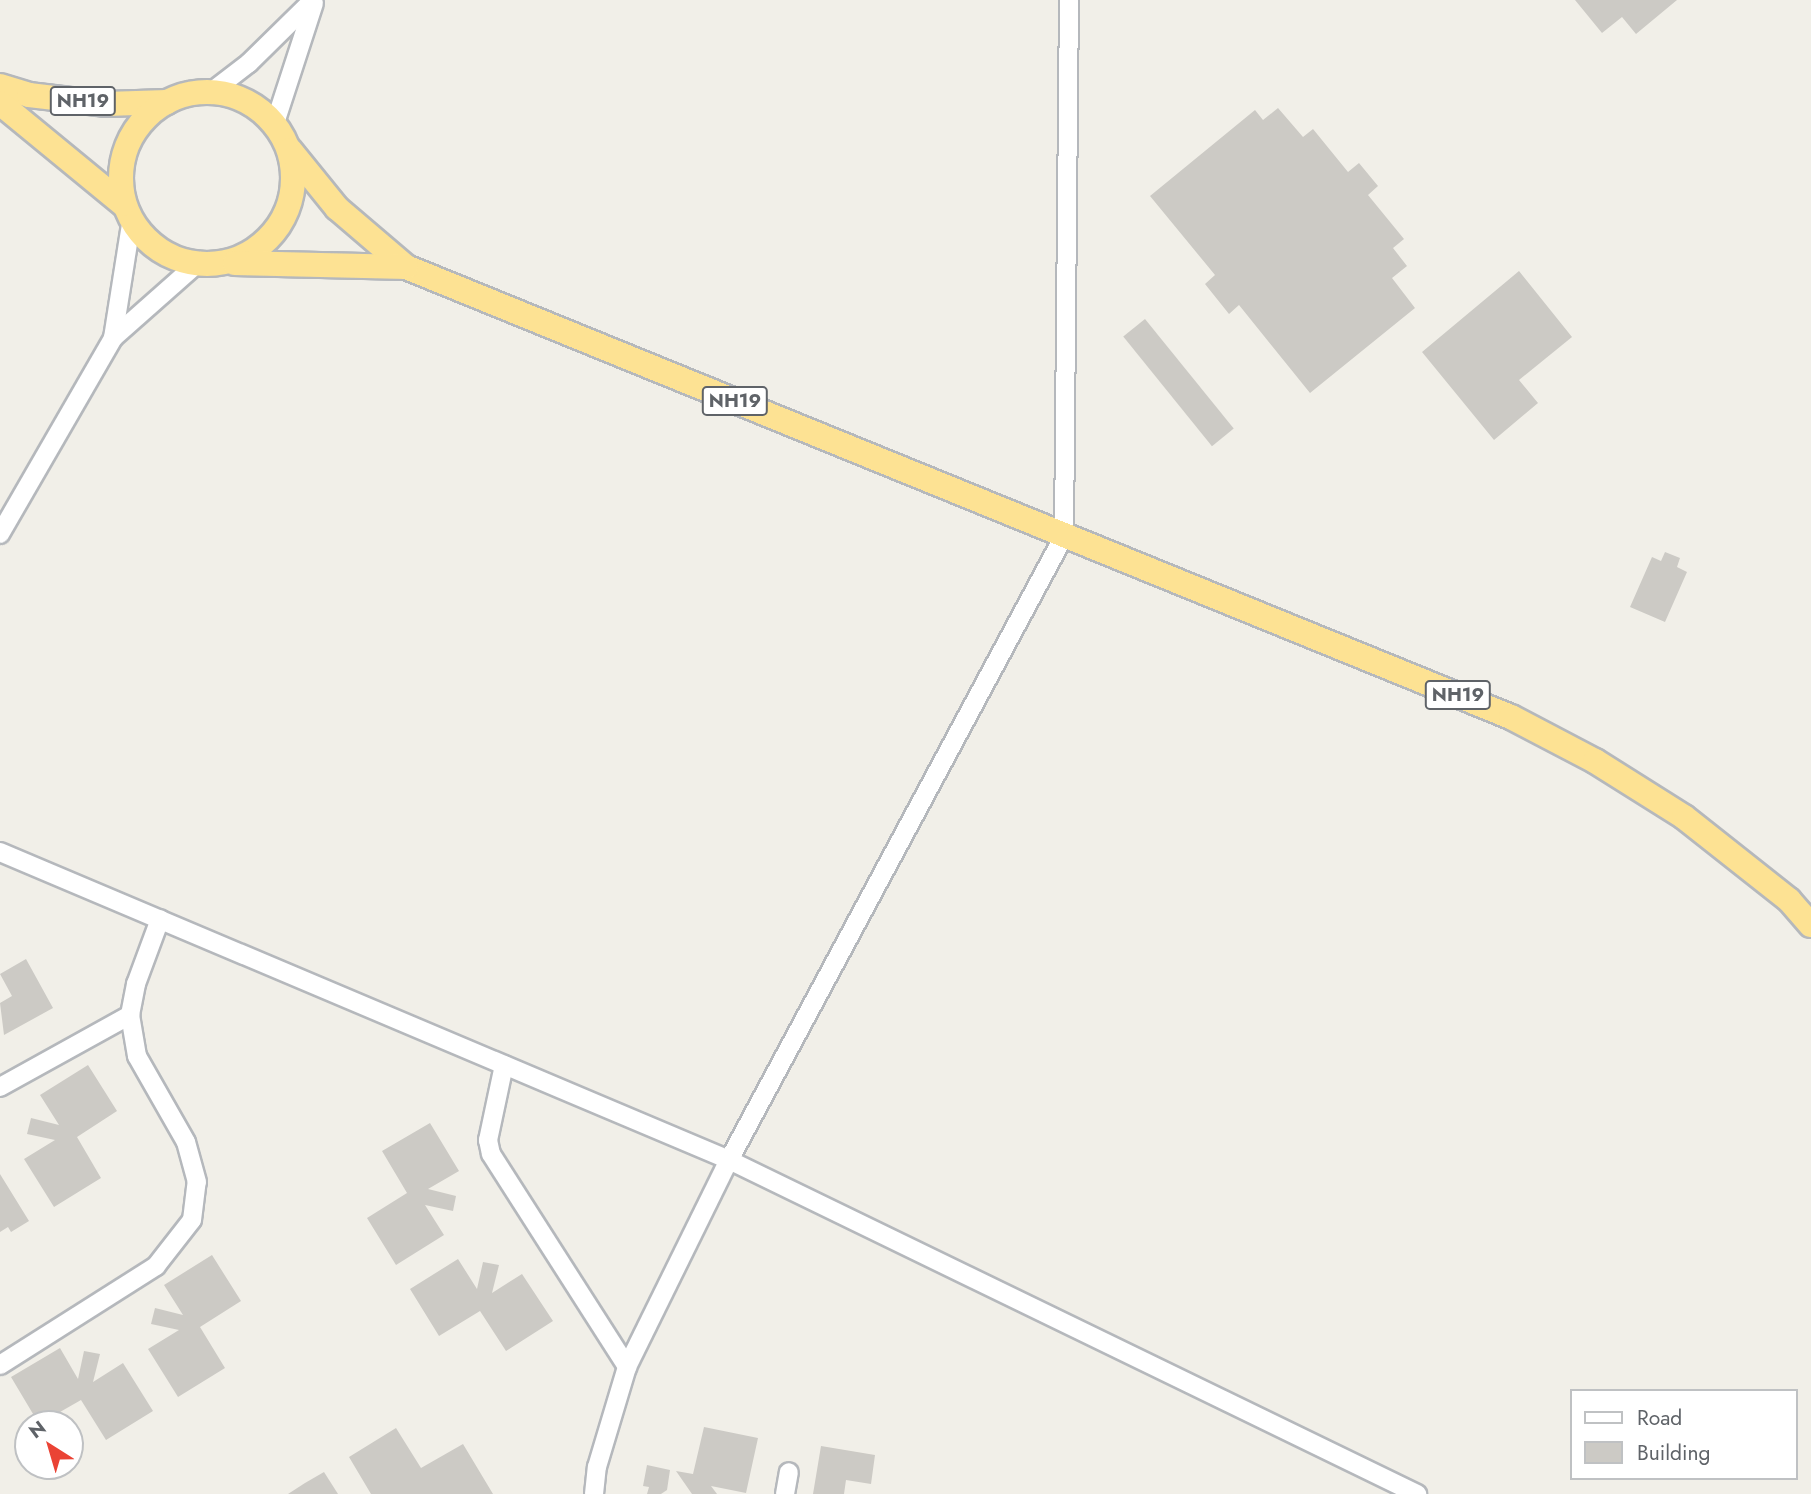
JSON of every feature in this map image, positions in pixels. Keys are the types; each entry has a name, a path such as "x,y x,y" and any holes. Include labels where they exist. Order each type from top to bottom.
{"highway":[{"name":"NH19","path":"0,86 29,95 106,104 167,102 195,92 251,103 275,122 290,149 337,208 406,267 1511,716 1595,761 1684,817 1789,900 1811,925"},
{"name":"NH19","path":"127,211 121,169 128,144 144,120 167,102"},
{"name":"NH19","path":"0,103 127,211 146,240 167,255 212,262 406,267"},
{"name":"NH19","path":"212,262 250,253 273,235 288,210 294,180 290,149"}],"street":[{"path":"210,93 249,63 314,0"},
{"path":"275,122 314,0"},
{"path":"594,1494 597,1467 627,1367 729,1160 1064,536 1069,0"},
{"path":"113,338 127,211"},
{"path":"0,534 113,338 212,262"},
{"path":"0,852 729,1160 1418,1494"},
{"path":"0,1364 156,1266 192,1220 197,1182 186,1142 137,1056 130,1015 136,984 160,919"},
{"path":"0,1087 130,1015"},
{"path":"504,1065 488,1140 491,1154 627,1367"},
{"path":"785,1494 789,1472"}],"building":[{"path":"1575,0 1677,0 1636,34 1622,17 1602,33"},
{"path":"1278,108 1303,137 1313,129 1348,172 1359,163 1378,186 1368,195 1404,239 1393,248 1407,266 1392,278 1415,308 1310,393 1239,305 1229,314 1205,284 1215,275 1150,196 1255,110 1263,120"},
{"path":"1519,271 1572,337 1519,380 1538,403 1494,440 1422,352"},
{"path":"1145,319 1234,429 1212,446 1123,337"},
{"path":"1665,552 1680,558 1677,567 1687,572 1665,622 1630,607 1652,557 1661,561"},
{"path":"26,959 53,1008 4,1035 0,1003 12,996 0,974"},
{"path":"88,1065 117,1111 77,1137 101,1178 54,1207 24,1159 55,1140 27,1134 31,1118 59,1125 40,1095"},
{"path":"430,1123 459,1171 428,1189 456,1196 453,1211 425,1205 444,1235 396,1265 367,1218 407,1193 382,1151"},
{"path":"0,1174 29,1221 11,1232 8,1227 0,1232"},
{"path":"212,1255 241,1301 200,1327 225,1368 178,1397 148,1349 179,1330 151,1324 155,1308 183,1315 164,1285"},
{"path":"458,1259 477,1289 483,1262 499,1265 492,1293 522,1274 553,1321 506,1351 480,1311 439,1336 410,1289"},
{"path":"60,1348 78,1379 84,1351 100,1354 93,1382 123,1363 153,1411 106,1440 81,1400 64,1410 31,1410 11,1377"},
{"path":"704,1427 758,1438 746,1493 711,1486 717,1494 692,1494 676,1471 693,1474"},
{"path":"396,1428 421,1468 463,1444 493,1494 371,1494 349,1457"},
{"path":"821,1446 875,1455 871,1484 846,1480 844,1494 813,1494"},
{"path":"647,1465 670,1470 667,1490 661,1494 647,1494 649,1487 643,1486"},
{"path":"324,1472 338,1494 288,1494 305,1483"}]}
